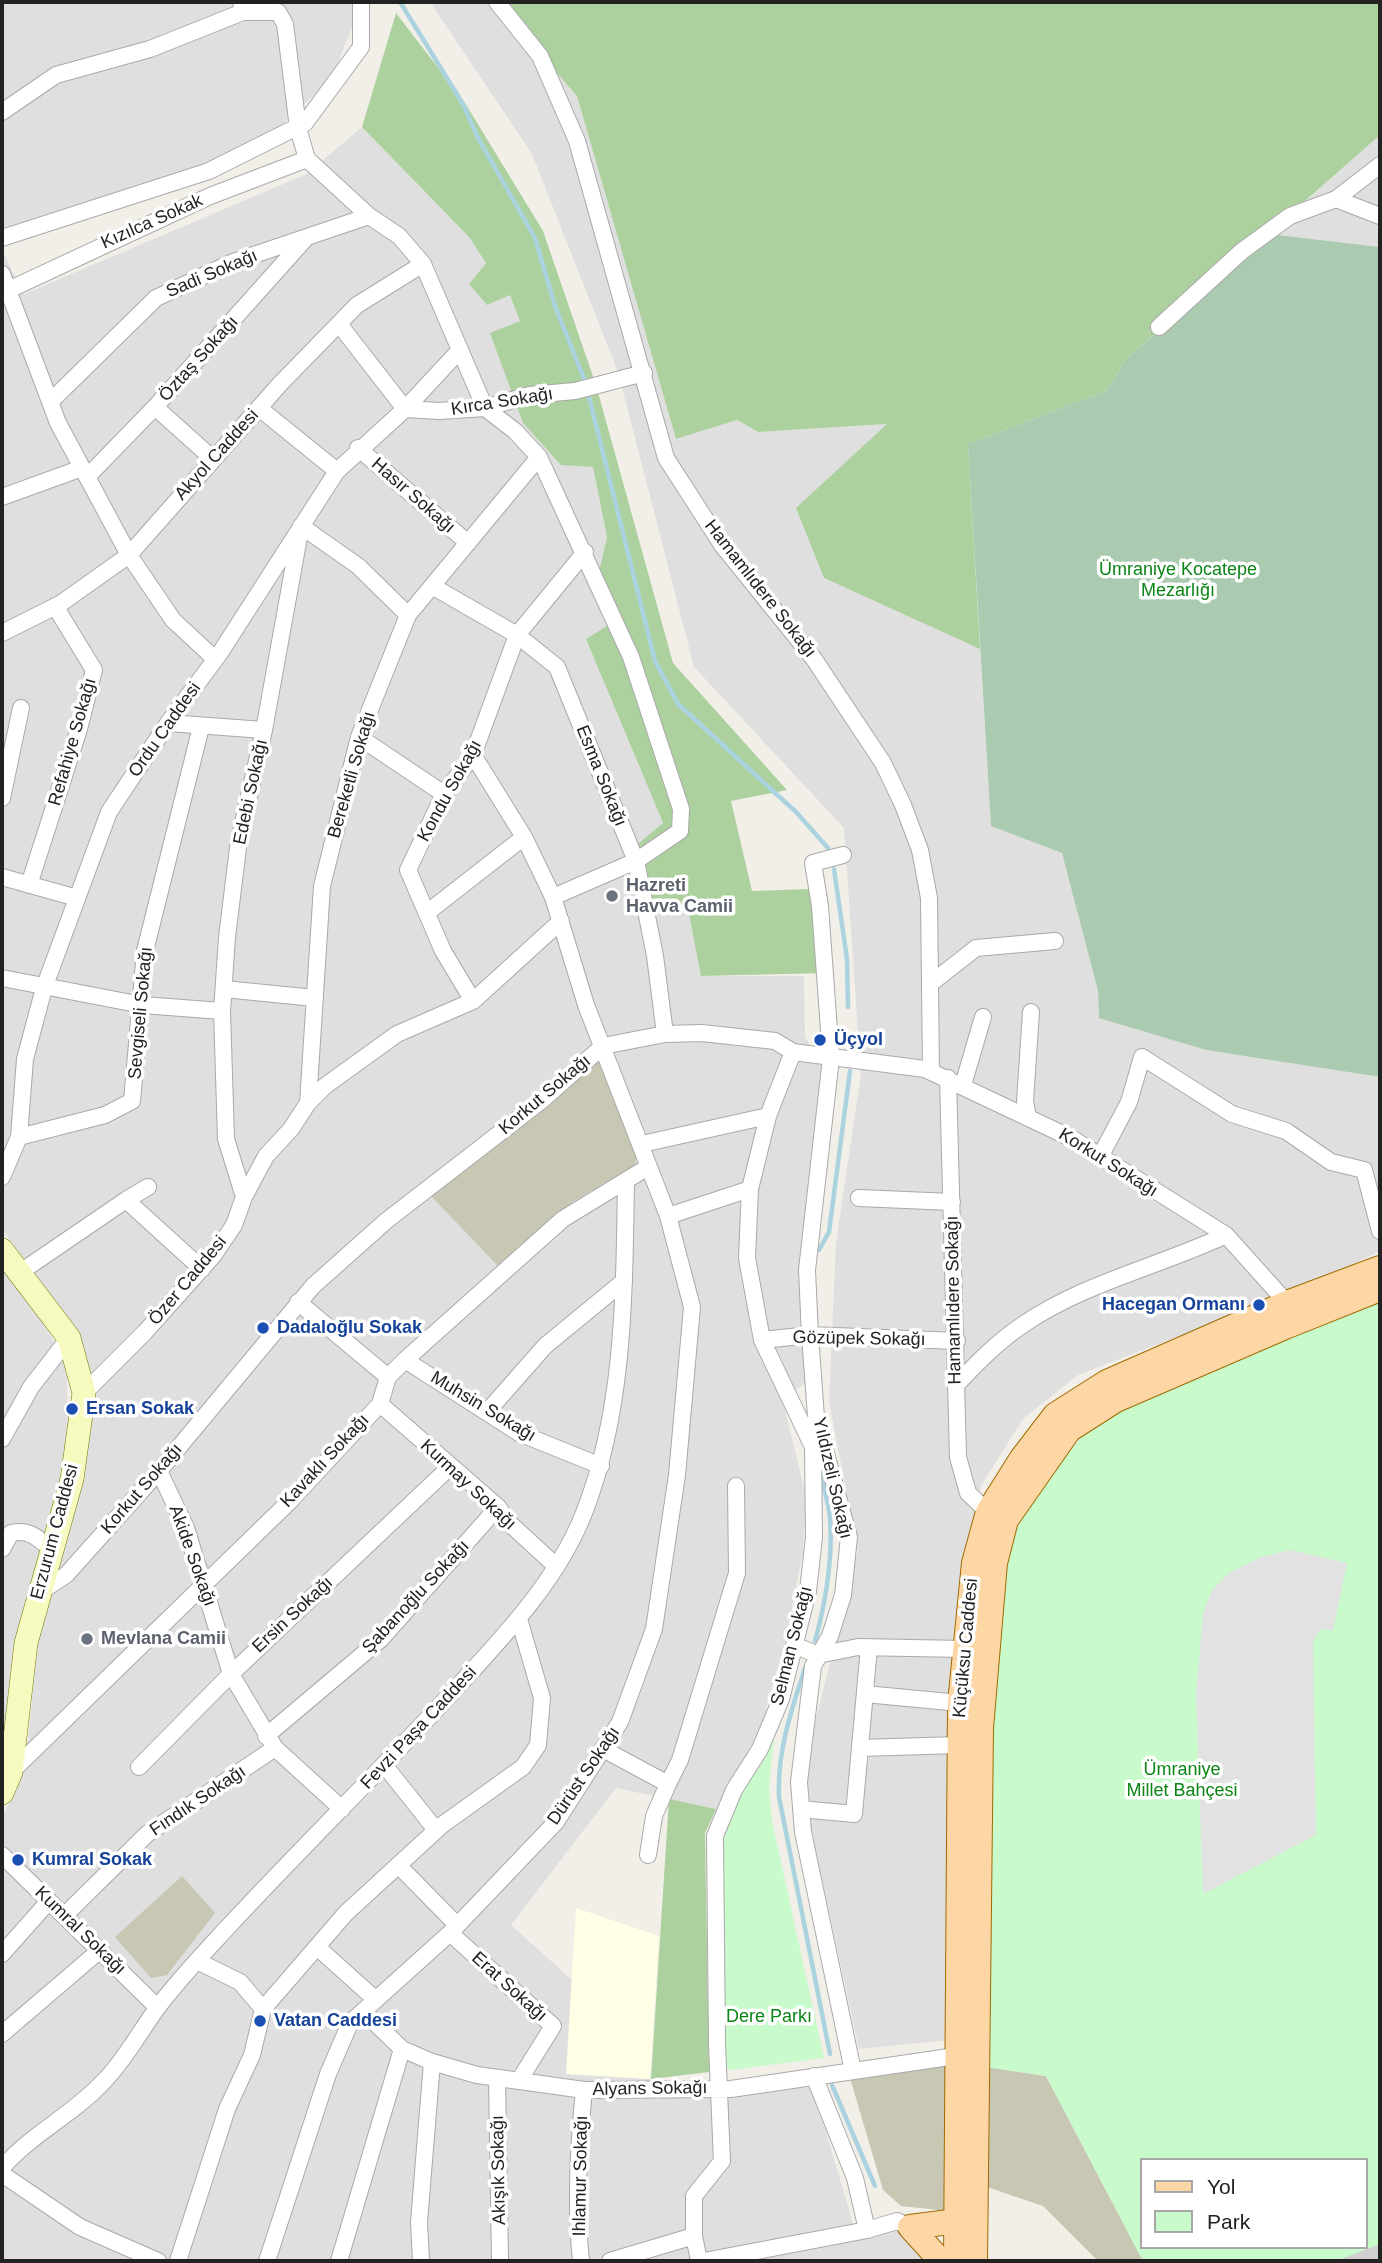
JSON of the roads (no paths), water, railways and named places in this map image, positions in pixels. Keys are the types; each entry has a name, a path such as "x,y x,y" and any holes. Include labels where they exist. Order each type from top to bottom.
{"main road":[{"name":"Küçüksu Caddesi","path":"956,2261 981,1728 995,1563 1006,1520 1069,1430 1116,1400 1380,1268"},
{"name":"Küçüksu Caddesi","path":"975,2261 959,1745 964,1649 974,1563 988,1512 1022,1458 1055,1415 1107,1382 1292,1312 1380,1289"},
{"path":"910,2227 957,2221"},
{"path":"910,2227 941,2261"}],"street":[{"path":"2,239 209,171 298,128 305,123 360,47 360,2"},
{"name":"Hamamlıdere Sokağı","path":"497,2 540,56 577,141 666,458 722,545 814,659 883,763 920,850 929,898 931,1072"},
{"path":"2,112 56,75 150,49 242,7 278,12 285,24 298,128 306,159 369,216 399,236 423,264 485,408 515,431 539,457 631,657 681,809 680,831 636,862 553,897"},
{"name":"Kızılca Sokak","path":"4,285 209,196 306,159"},
{"path":"1159,327 1242,251 1290,216 1336,199 1380,166"},
{"path":"1336,199 1380,216"},
{"name":"Sadi Sokağı","path":"50,402 156,298 233,262 369,216"},
{"name":"Öztaş Sokağı","path":"85,473 155,407 308,236"},
{"name":"Akyol Caddesi","path":"2,633 55,606 129,555 259,408 357,306 423,264"},
{"path":"4,285 50,402 129,555 173,620 215,659"},
{"path":"339,324 405,409"},
{"name":"Ordu Caddesi","path":"2,1177 19,1137 25,1059 44,988 109,812 168,723 215,659 337,471 358,448 405,409 459,351"},
{"name":"Kırca Sokağı","path":"405,409 439,411 485,408 530,396 581,390 644,373"},
{"path":"155,407 213,459"},
{"path":"259,408 337,471"},
{"name":"Hasır Sokağı","path":"358,448 468,543"},
{"name":"Bereketli Sokağı","path":"308,1103 322,886 359,737 408,615 539,457"},
{"path":"2,497 85,473"},
{"path":"302,526 358,566 408,615"},
{"name":"Edebi Sokağı","path":"244,1197 226,1139 222,1011 239,840 264,730 302,526"},
{"name":"Kondu Sokağı","path":"472,1001 443,951 408,870 444,794 473,755 517,635 584,552"},
{"name":"Esma Sokağı","path":"432,586 517,635 557,667 636,862 655,956 665,1034"},
{"name":"Refahiye Sokağı","path":"29,885 79,729 94,670 55,606"},
{"path":"2,798 21,708"},
{"path":"168,723 264,730"},
{"name":"Sevgiseli Sokağı","path":"19,1137 105,1115 132,1101 145,951 201,727"},
{"path":"359,737 444,794"},
{"name":"Dürüst Sokağı","path":"267,2261 328,2074 350,2023 454,1929 555,1822 620,1722 654,1629 677,1475 692,1307 668,1216 586,1005 553,897 524,837 473,755"},
{"path":"428,912 524,837"},
{"name":"Yıldızeli Sokağı","path":"843,855 813,863 820,906 831,1058 807,1269 816,1417 849,1537 843,1595 830,1636 813,1666 799,1782 801,1810 834,1991 853,2071"},
{"path":"2,877 77,898"},
{"name":"Özer Caddesi","path":"84,1393 145,1332 202,1269 234,1225 244,1197 266,1156 325,1086 397,1034 472,1001 561,921"},
{"path":"930,984 976,948 1055,941"},
{"path":"2,978 142,1005 222,1011"},
{"path":"224,989 315,998"},
{"path":"1028,1118 1025,1101 1031,1013"},
{"path":"963,1086 983,1017"},
{"name":"Korkut Sokağı","path":"40,1592 66,1575 159,1471 298,1302 386,1221 541,1101 603,1046 665,1034 702,1032 775,1041 793,1052 931,1072 948,1078 1100,1157 1226,1235 1292,1312"},
{"name":"Selman Sokağı","path":"701,2261 694,2236 694,2196 722,2161 718,2088 715,1836 734,1790 769,1727 781,1699 808,1591 814,1537 813,1447 762,1340 747,1258 750,1189 768,1116 793,1052"},
{"path":"1100,1157 1129,1102 1142,1057 1231,1114 1286,1131 1331,1161 1364,1170 1380,1231"},
{"name":"Hamamlıdere Sokağı","path":"948,1078 958,1457 968,1493 988,1512"},
{"path":"642,1144 768,1116"},
{"name":"Kavaklı Sokağı","path":"6,1782 290,1501 380,1404 388,1377 405,1360 563,1219 648,1167"},
{"name":"Fevzi Paşa Caddesi","path":"2,2168 105,2081 158,2007 197,1961 289,1861 385,1766 519,1619 556,1566 583,1517 601,1466 624,1317 626,1182"},
{"path":"19,1273 148,1187"},
{"path":"668,1216 750,1189"},
{"path":"859,1198 952,1202"},
{"path":"126,1200 202,1269"},
{"path":"956,1385 988,1353 1025,1323 1092,1290 1226,1235"},
{"name":"Erzurum Caddesi","path":"2,1250 69,1338 84,1393 72,1479 26,1643 6,1782"},
{"path":"487,1412 545,1346 624,1281"},
{"path":"298,1302 388,1377"},
{"name":"Gözüpek Sokağı","path":"762,1340 810,1335 957,1341"},
{"path":"2,1439 31,1387 69,1338"},
{"name":"Muhsin Sokağı","path":"405,1360 519,1433 601,1466"},
{"path":"2,1404 16,1414"},
{"name":"Kurmay Sokağı","path":"380,1404 498,1507 508,1522 556,1566"},
{"name":"Ersin Sokağı","path":"139,1767 230,1674 451,1466"},
{"name":"Akide Sokağı","path":"159,1471 186,1528 230,1674 271,1742 342,1809"},
{"path":"648,1856 653,1816 680,1760 737,1573 736,1486"},
{"name":"Şabanoğlu Sokağı","path":"271,1742 381,1639 498,1507"},
{"path":"2,1549 11,1533 22,1530 33,1534 52,1550"},
{"path":"178,2261 227,2109 252,2055 263,2009 346,1913 436,1830 523,1767 538,1745 542,1698 519,1619"},
{"path":"794,1645 818,1655 869,1647 964,1649"},
{"path":"801,1810 854,1814 869,1647"},
{"path":"865,1694 960,1703"},
{"path":"2,1719 19,1703"},
{"name":"Fındık Sokağı","path":"64,1916 147,1834 271,1742"},
{"path":"860,1748 959,1745"},
{"path":"603,1749 668,1784"},
{"path":"385,1766 436,1830"},
{"name":"Kumral Sokağı","path":"2,1855 158,2007"},
{"name":"Erat Sokağı","path":"398,1864 454,1929 552,2026 520,2079"},
{"path":"2,1954 49,1901"},
{"path":"317,1947 376,2000"},
{"path":"2,2034 99,1951"},
{"path":"197,1961 240,1982 263,2009"},
{"name":"Alyans Sokağı","path":"363,2011 402,2049 432,2062 497,2078 520,2079 584,2090 718,2088 967,2056"},
{"path":"339,2261 402,2049"},
{"path":"421,2261 419,2222 432,2062"},
{"path":"814,2076 855,2178 867,2230"},
{"name":"Akışık Sokağı","path":"497,2078 500,2261"},
{"name":"Ihlamur Sokağı","path":"580,2261 577,2223 578,2153 584,2090"},
{"path":"2,2174 80,2227 158,2261"},
{"path":"701,2261 867,2230 897,2221 910,2227"},
{"path":"610,2261 694,2236"}],"waterway":[{"path":"400,2 463,104 478,138 535,238 555,306 585,381 655,661 678,704 796,812 828,848"},
{"path":"834,869 847,959 848,1007"},
{"path":"819,1250 829,1232 850,1071"},
{"path":"815,1641 825,1596 830,1549 830,1518 823,1475"},
{"path":"805,1668 783,1748 779,1797 830,2054"},
{"path":"832,2085 875,2186"}],"place":[{"name":"Hazreti Havva Camii","path":"612,896"},
{"name":"Üçyol","path":"820,1040"},
{"name":"Hacegan Ormanı","path":"1259,1305"},
{"name":"Dadaloğlu Sokak","path":"263,1328"},
{"name":"Ersan Sokak","path":"72,1409"},
{"name":"Mevlana Camii","path":"87,1639"},
{"name":"Kumral Sokak","path":"18,1860"},
{"name":"Vatan Caddesi","path":"260,2021"}],"park label":[{"name":"Ümraniye Kocatepe Mezarlığı","path":"1178,580"},
{"name":"Ümraniye Millet Bahçesi","path":"1182,1780"},
{"name":"Dere Parkı","path":"769,2017"}]}
